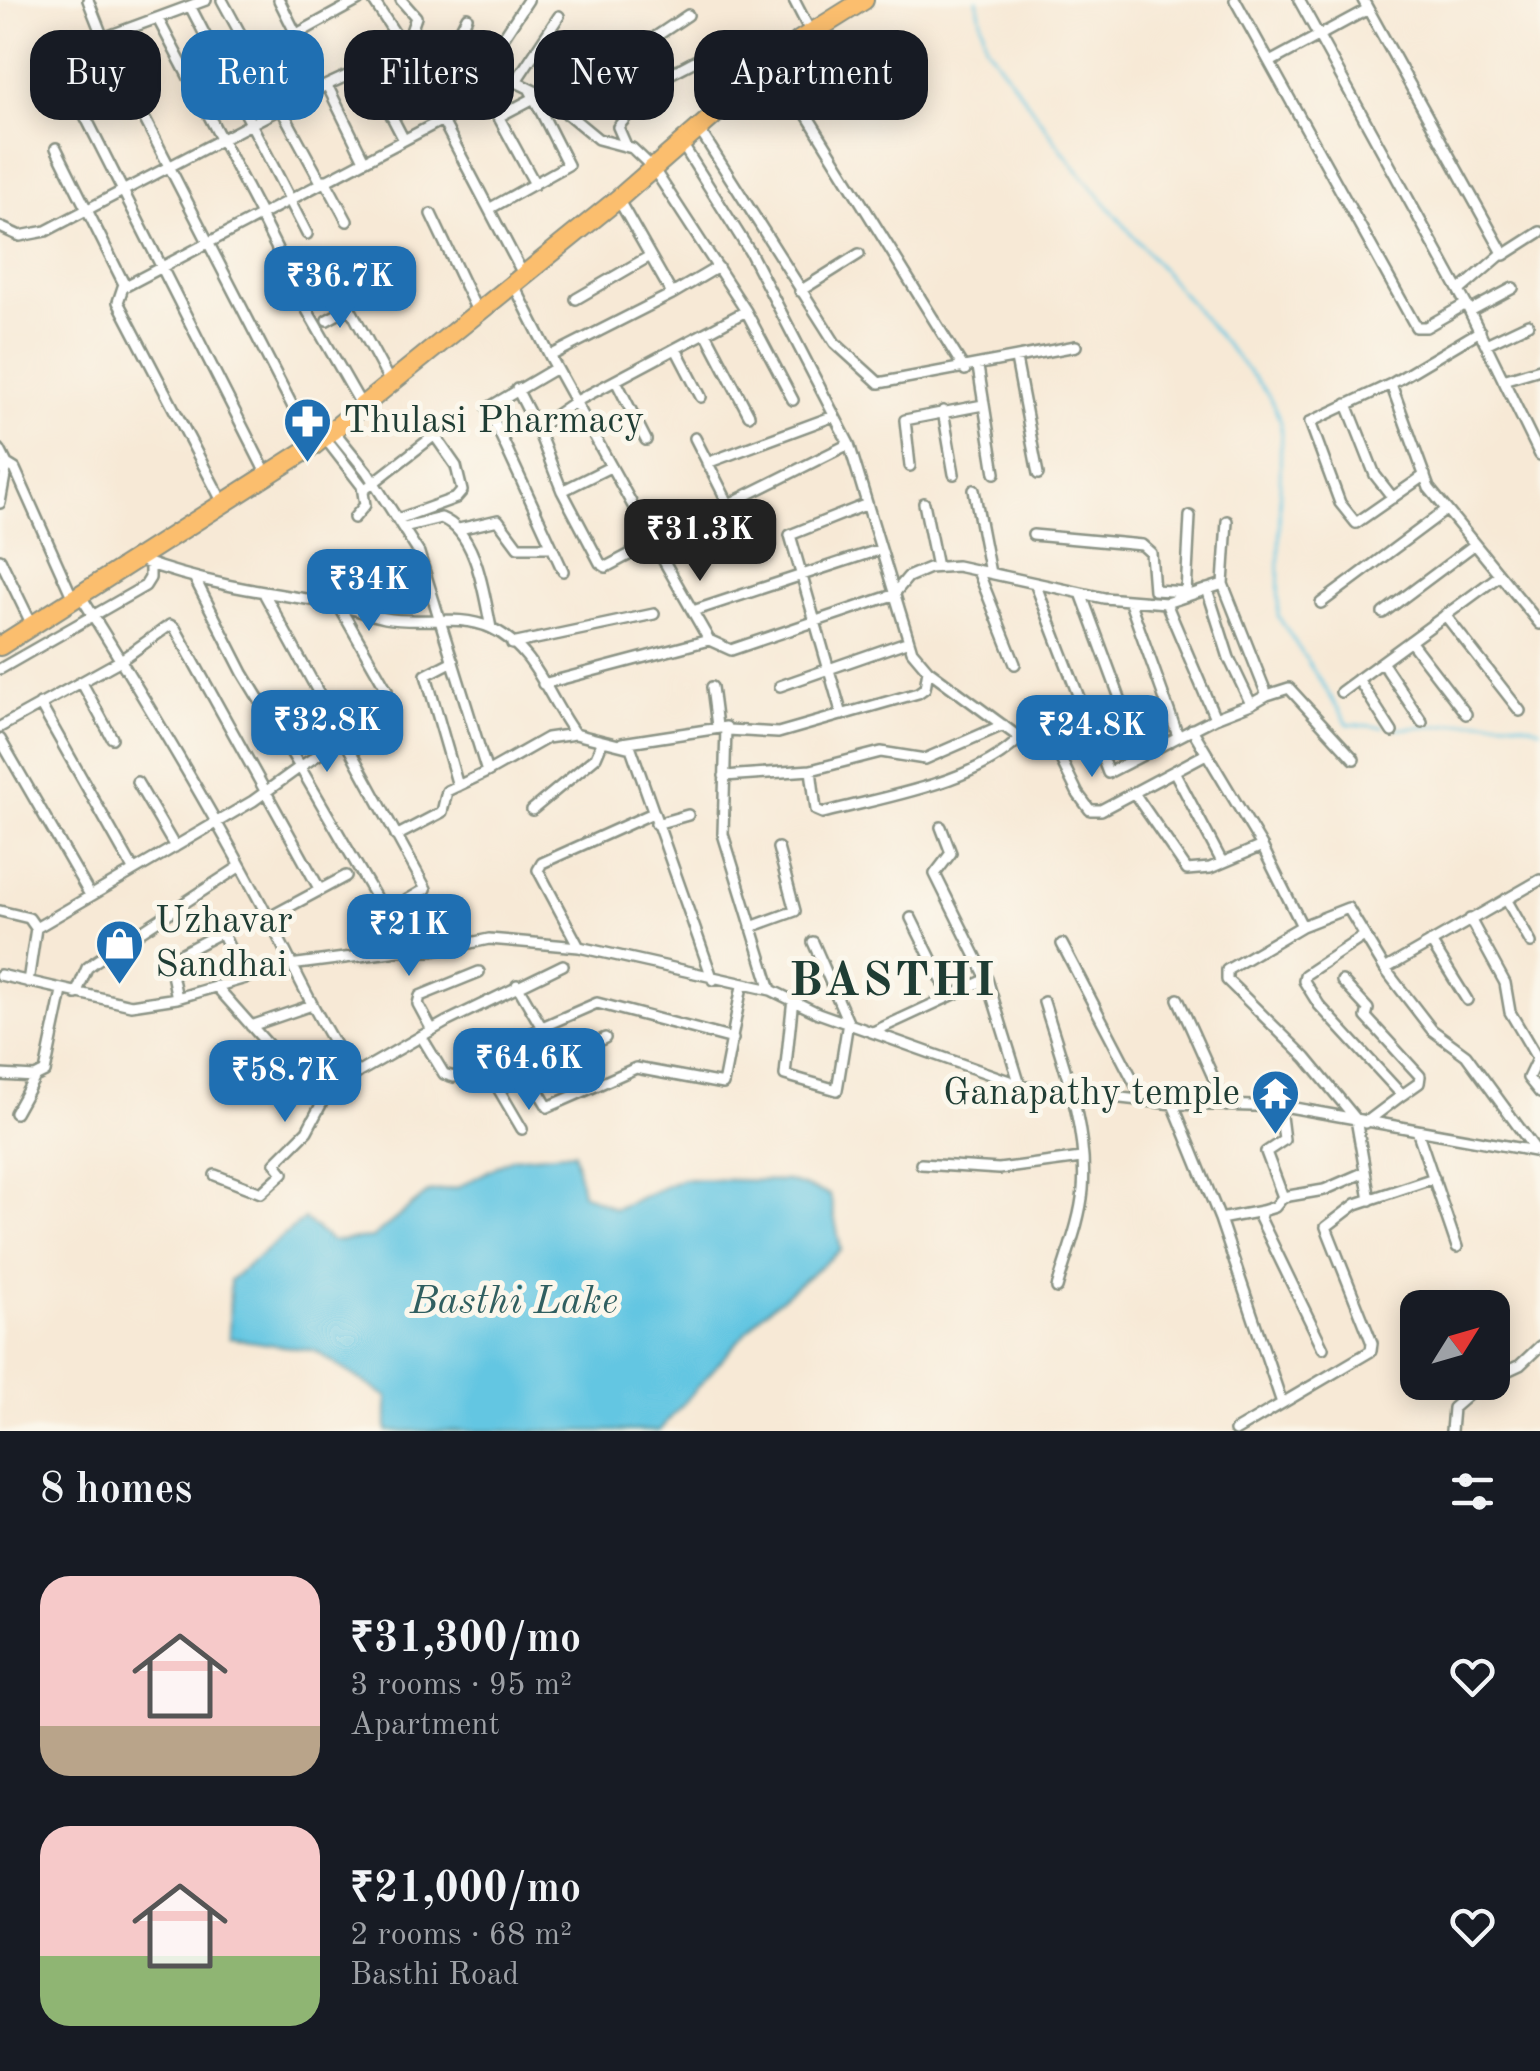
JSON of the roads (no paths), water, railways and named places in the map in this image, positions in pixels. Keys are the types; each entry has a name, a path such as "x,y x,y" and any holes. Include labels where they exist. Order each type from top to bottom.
{"highway":[{"path":"815,30 864,0"},
{"path":"0,646 144,562 323,438 618,199 709,120"}],"street":[{"path":"88,0 101,30"},
{"path":"127,30 206,0"},
{"path":"222,0 238,30"},
{"path":"279,0 295,30"},
{"path":"304,30 359,0"},
{"path":"373,0 393,30"},
{"path":"401,0 416,17 412,30"},
{"path":"508,30 528,0"},
{"path":"794,0 809,30"},
{"path":"1236,0 1416,327 1426,328 1512,288"},
{"path":"1299,0 1468,307 1540,455"},
{"path":"1270,62 1320,36 1366,5 1504,255"},
{"path":"190,6 307,234"},
{"path":"666,30 688,15"},
{"path":"534,91 516,81 558,16"},
{"path":"459,30 467,17"},
{"path":"158,19 278,251"},
{"path":"324,87 344,77"},
{"path":"327,85 364,160"},
{"path":"514,109 534,98 528,87"},
{"path":"88,120 268,478"},
{"path":"147,120 210,242 323,438 364,490 367,498 354,518"},
{"path":"0,227 20,236 46,232 260,120"},
{"path":"287,120 347,221"},
{"path":"394,120 404,140"},
{"path":"500,120 535,184"},
{"path":"489,209 568,164 545,120"},
{"path":"575,120 598,139 625,143"},
{"path":"625,120 619,125 625,143 654,168 746,311 793,400"},
{"path":"810,120 965,370"},
{"path":"224,505 118,302 124,288 443,121 489,209 573,404 709,640 731,650 893,595 908,578 937,568 978,571 1081,593 1166,603 1222,584"},
{"path":"699,129 835,342 879,383 965,370 1076,346"},
{"path":"682,144 741,237 849,444 878,550 909,641 928,670 1020,738"},
{"path":"56,148 124,288"},
{"path":"618,199 672,294"},
{"path":"431,214 478,313"},
{"path":"1459,291 1540,232"},
{"path":"800,291 859,254"},
{"path":"576,299 650,256"},
{"path":"324,260 391,384"},
{"path":"550,356 718,268"},
{"path":"291,282 362,407"},
{"path":"327,320 350,308"},
{"path":"537,428 573,404 746,311"},
{"path":"1486,344 1528,324"},
{"path":"1425,475 1356,523 1340,503 1310,425 1391,384 1480,331"},
{"path":"706,332 748,414"},
{"path":"676,350 702,397"},
{"path":"1016,359 1038,474"},
{"path":"978,367 994,473"},
{"path":"556,368 490,403 489,412 562,571"},
{"path":"1504,380 1540,369"},
{"path":"616,381 646,440"},
{"path":"1391,384 1425,475 1446,510 1540,624"},
{"path":"516,389 537,428 562,491 603,566 849,444"},
{"path":"1348,404 1375,475 1392,498"},
{"path":"910,466 905,420 982,405"},
{"path":"944,410 954,474"},
{"path":"707,463 834,416"},
{"path":"364,490 457,418"},
{"path":"401,523 456,498 462,491 456,466 434,436"},
{"path":"323,438 373,482 419,552 487,772"},
{"path":"695,438 729,505"},
{"path":"0,450 4,466 0,503"},
{"path":"4,466 16,470 78,600 94,616 215,823 268,918 309,1006 348,1066 359,1072"},
{"path":"562,491 610,466"},
{"path":"974,490 990,574"},
{"path":"924,503 937,568"},
{"path":"842,715 790,535 865,505"},
{"path":"1321,603 1446,510"},
{"path":"1186,594 1190,516"},
{"path":"401,523 441,518 459,529 484,596 491,628"},
{"path":"459,529 498,520 518,547 552,547"},
{"path":"1227,521 1222,584 1267,695"},
{"path":"1033,534 1142,545 1151,553 1154,590 1186,594"},
{"path":"1383,612 1474,545"},
{"path":"693,610 878,550"},
{"path":"0,559 33,628"},
{"path":"144,562 195,580 339,606 388,619 440,618 491,628 535,664 575,734"},
{"path":"0,669 145,586 150,578 144,562"},
{"path":"978,571 1014,664"},
{"path":"1341,692 1499,576"},
{"path":"195,580 243,673 387,917 399,951"},
{"path":"1035,583 1108,772 1215,718 1289,688 1354,759"},
{"path":"1207,589 1229,658 1251,704"},
{"path":"1081,593 1141,754"},
{"path":"266,595 426,889 385,913 387,917"},
{"path":"1129,600 1178,736"},
{"path":"1166,603 1215,718"},
{"path":"339,606 387,690"},
{"path":"512,644 654,614"},
{"path":"1445,615 1520,712"},
{"path":"0,727 121,660 170,626 175,628 320,890"},
{"path":"544,684 709,640"},
{"path":"780,686 909,641"},
{"path":"1410,641 1466,714"},
{"path":"453,661 426,675 458,786"},
{"path":"1382,662 1422,722"},
{"path":"396,836 442,812 444,793 547,738 575,734 602,743 622,743 717,726 778,733 922,691 928,670"},
{"path":"1358,679 1392,732"},
{"path":"82,683 112,738"},
{"path":"712,686 717,726"},
{"path":"40,704 134,869"},
{"path":"724,776 811,770 882,752 925,759 1002,725"},
{"path":"811,770 816,810 823,813 930,784 1000,756 1020,738 1046,729 1078,794 1090,810 1101,810 1206,754"},
{"path":"1192,729 1262,846 1302,926"},
{"path":"728,730 723,834 771,990"},
{"path":"36,928 215,823 343,738"},
{"path":"0,739 5,759 90,895"},
{"path":"532,810 596,757 602,743"},
{"path":"622,743 631,748 714,980"},
{"path":"1174,771 1222,862"},
{"path":"137,782 175,847"},
{"path":"1134,792 1183,868 1197,871 1262,846"},
{"path":"578,946 538,870 542,863 655,819 688,815"},
{"path":"941,827 951,854 935,874 987,979 1020,1085"},
{"path":"751,927 796,911 778,848"},
{"path":"76,994 87,968 96,960 240,867"},
{"path":"268,918 346,876"},
{"path":"1385,969 1540,880"},
{"path":"1506,898 1531,943"},
{"path":"1370,1200 1360,1121 1226,975 1226,970 1302,926 1345,907 1385,969 1439,1038 1471,1061 1538,1152"},
{"path":"0,910 29,918 36,928 28,982"},
{"path":"911,918 950,995"},
{"path":"1470,919 1505,983 1510,1012 1539,1056 1528,1078 1540,1093"},
{"path":"178,998 169,960 222,932 243,977"},
{"path":"1364,936 1306,975 1304,981 1318,1006 1402,1095"},
{"path":"0,975 131,1006 178,998 290,965 399,951 433,951 489,940 578,946 771,990 818,1013 874,1031 933,1057 1020,1085 1173,1104 1280,1108 1538,1152"},
{"path":"793,998 783,1067 790,1079 832,1091 840,1087 848,1022 813,942"},
{"path":"1431,942 1467,1000"},
{"path":"1062,944 1144,1101"},
{"path":"215,1175 261,1193 283,1173 275,1163 307,1131 325,1097 421,1036 562,965"},
{"path":"432,1030 418,1004 420,996 478,972"},
{"path":"874,1031 987,979"},
{"path":"1342,981 1368,1010 1366,1018 1420,1076 1419,1083 1360,1121"},
{"path":"517,985 580,1092"},
{"path":"216,986 271,1048"},
{"path":"510,1045 548,1107 636,1068 724,1084 742,986"},
{"path":"15,1113 36,1077 49,1064 62,991"},
{"path":"1178,1000 1226,1106"},
{"path":"1044,1002 1072,1093 1082,1194 1057,1288"},
{"path":"421,1036 444,1074 454,1077 542,1026 602,1003 733,1039"},
{"path":"251,1026 309,1006"},
{"path":"561,1059 605,1038"},
{"path":"482,1061 522,1129"},
{"path":"0,1075 36,1077"},
{"path":"1173,1104 1220,1219 1282,1403"},
{"path":"1280,1108 1284,1140 1269,1149 1266,1159 1284,1197"},
{"path":"1418,1133 1457,1247"},
{"path":"921,1164 999,1169 1080,1158"},
{"path":"1220,1219 1275,1207 1284,1197 1324,1190 1364,1172"},
{"path":"1235,1431 1372,1348 1326,1226 1337,1215 1370,1200 1434,1178"},
{"path":"1262,1210 1260,1218 1323,1348"},
{"path":"1510,1370 1540,1346"},
{"path":"1451,1431 1453,1408 1463,1400"}],"water":[{"name":"Basthi Lake","path":"574,1152 582,1193 615,1209 682,1179 788,1181 830,1195 841,1250 763,1313 659,1431 387,1431 387,1397 315,1351 229,1338 230,1280 304,1219 331,1241 372,1238 429,1192 457,1188 512,1158"}],"waterway":[{"path":"977,0 986,45 1073,165 1267,393 1281,422 1278,616 1348,724 1383,727"},
{"path":"1396,728 1505,721 1540,729"}],"place":[{"name":"Thulasi Pharmacy","path":"308,464"},
{"name":"Uzhavar Sandhai","path":"120,986"},
{"name":"Ganapathy temple","path":"1275,1136"}],"district":[{"name":"BASTHI","path":"893,982"}]}
